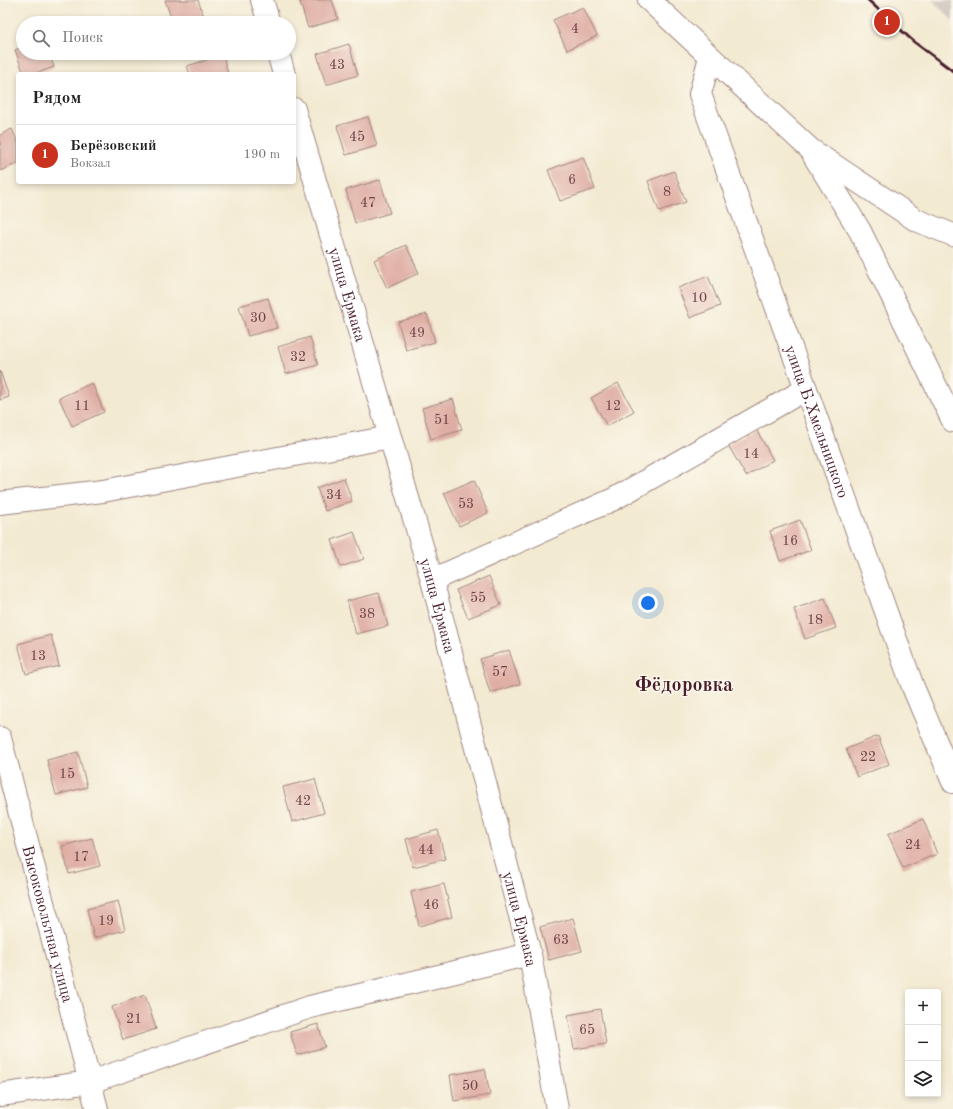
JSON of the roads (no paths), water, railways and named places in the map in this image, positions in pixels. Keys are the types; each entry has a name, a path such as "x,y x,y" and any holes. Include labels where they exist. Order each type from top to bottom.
{"street":[{"path":"262,0 267,16"},
{"path":"649,0 811,150 916,220 953,235"},
{"name":"улица Б.Хмельницкого","path":"710,57 700,94 913,687 953,782"},
{"path":"280,60 283,72"},
{"name":"улица Ермака","path":"296,116 432,580 530,954 557,1109"},
{"path":"811,150 860,231 953,421"},
{"path":"432,580 614,499 806,389"},
{"path":"0,503 102,491 390,437"},
{"name":"Высоковольтная улица","path":"0,738 97,1109"},
{"path":"0,1095 90,1082 310,1007 530,954"}],"railway":[{"path":"868,0 913,41 953,71"}],"place":[{"name":"Берёзовский","path":"887,22"}],"district":[{"name":"Фёдоровка","path":"684,684"}]}
